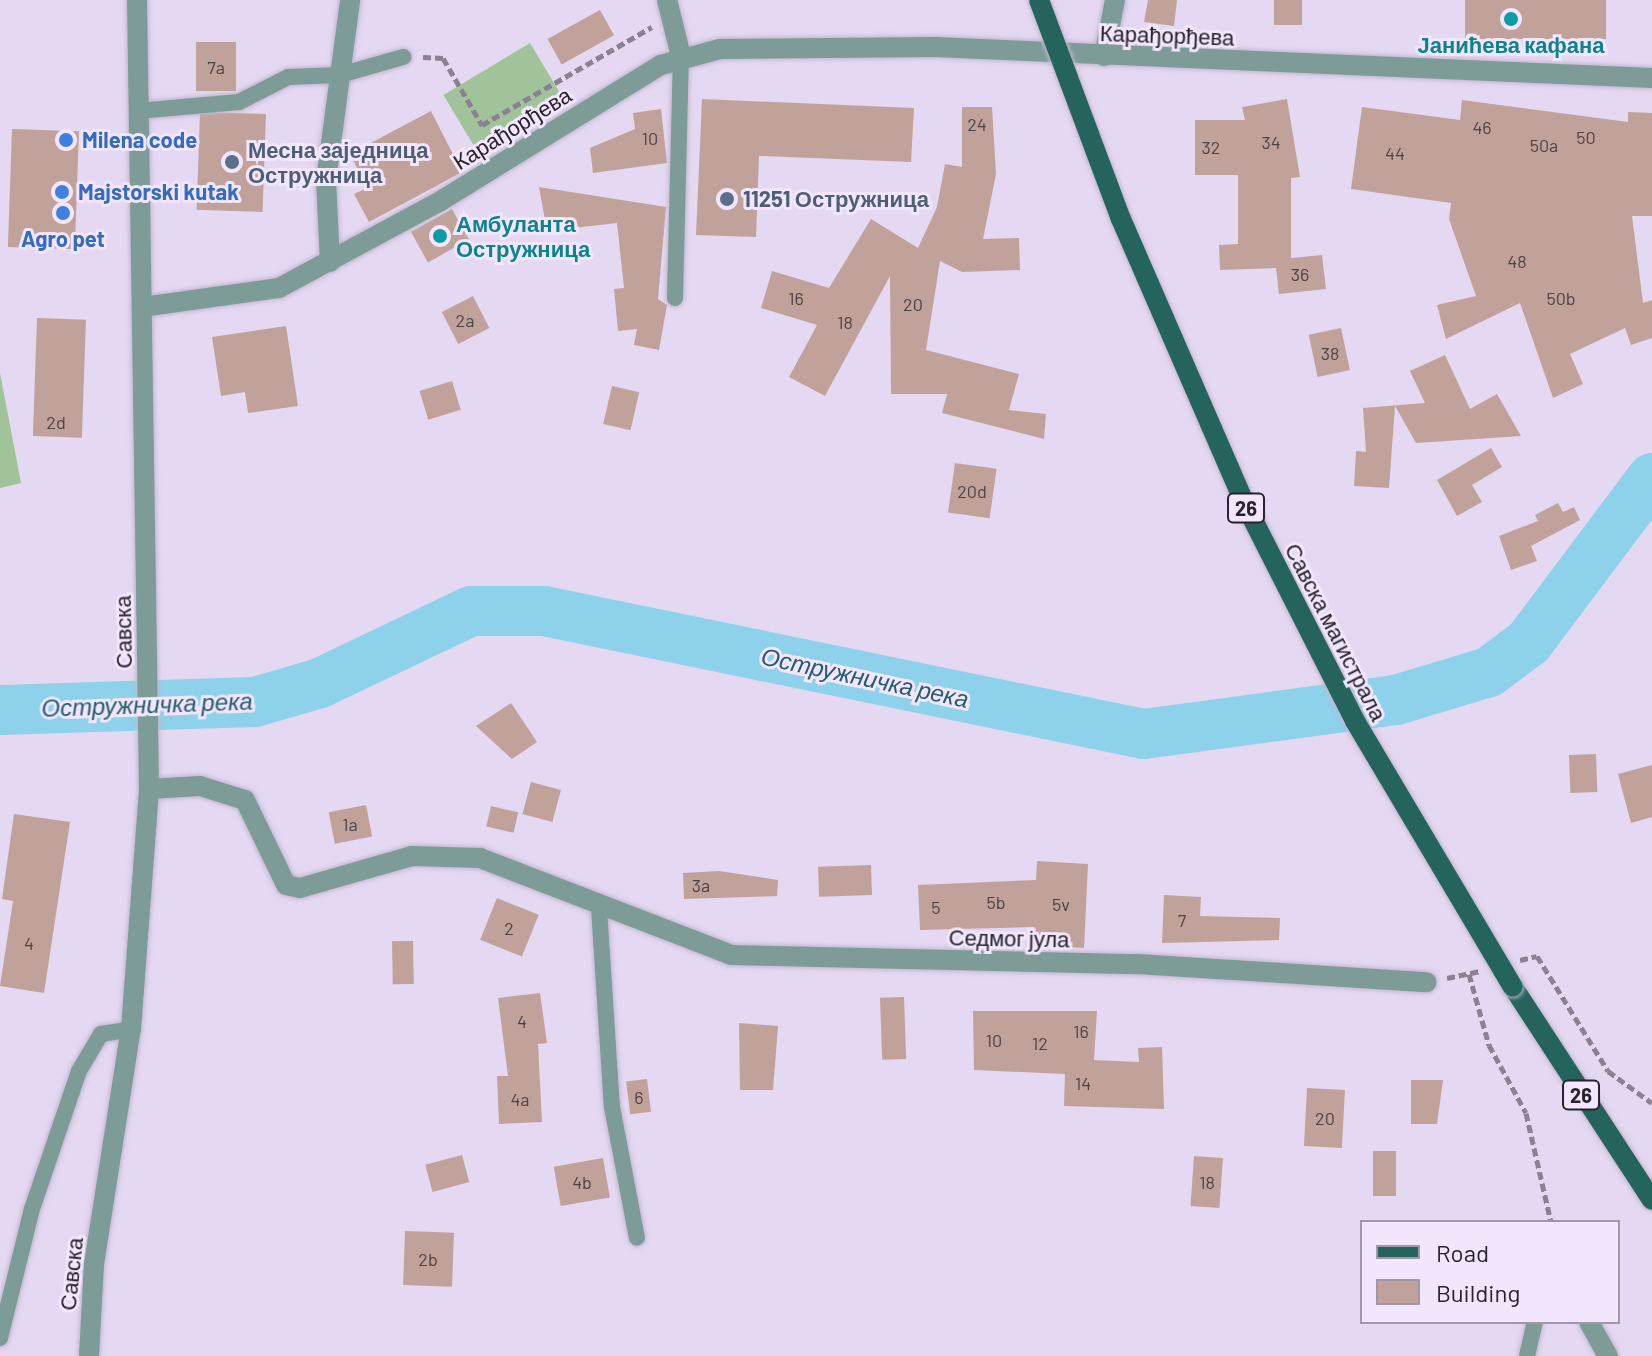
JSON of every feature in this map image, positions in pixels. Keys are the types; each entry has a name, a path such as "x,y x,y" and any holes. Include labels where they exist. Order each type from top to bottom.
{"main road":[{"name":"Савска магистрала","path":"1039,0 1121,219 1246,506 1355,721 1513,987 1652,1200"}],"street":[{"name":"Савска","path":"89,1356 94,1264 131,1029 149,789 137,0"},
{"path":"330,262 326,181 350,0"},
{"path":"667,0 681,56"},
{"path":"1104,56 1115,0"},
{"name":"Карађорђева","path":"142,307 270,290 330,262 681,56 810,46 1652,78"},
{"name":"Седмог јула","path":"149,789 200,786 245,800 276,875 300,888 374,863 449,854 480,858 670,936 771,960 1137,964 1426,982"},
{"path":"1590,1324 1608,1356"}],"lane":[{"path":"675,298 681,56"},
{"path":"138,111 239,102 288,77 340,75 403,57"},
{"path":"599,908 612,1107 637,1238"},
{"path":"0,1338 32,1209 79,1071 101,1034 131,1029"},
{"path":"1527,1356 1535,1324"}],"path":[{"path":"403,57 443,58 482,125 645,28 673,24"},
{"path":"1469,974 1489,1045 1526,1113 1551,1220"},
{"path":"1573,1014 1608,1071 1652,1103"}],"green space":[{"path":"530,43 562,96 475,148 443,95"},
{"path":"0,373 21,483 0,488"}],"building":[{"path":"1148,0 1177,0 1174,26 1144,22"},
{"path":"1274,0 1302,0 1302,25 1274,25"},
{"name":"Јанићева кафана","path":"1465,0 1606,0 1606,39 1465,39"},
{"path":"600,10 614,35 562,64 548,39"},
{"path":"196,42 236,42 236,91 196,91"},
{"name":"11251 Остружница","path":"702,99 914,108 911,162 759,156 756,237 696,235"},
{"path":"1287,99 1300,177 1291,178 1291,258 1322,255 1326,289 1279,294 1276,268 1220,270 1219,245 1238,244 1238,175 1195,175 1195,120 1245,120 1242,107"},
{"path":"1462,100 1628,122 1628,112 1652,113 1652,216 1632,216 1643,303 1652,300 1652,338 1631,345 1625,328 1570,354 1583,384 1553,398 1520,303 1446,339 1437,305 1476,296 1449,219 1451,203 1351,189 1362,107 1460,120"},
{"path":"962,107 992,107 996,174 983,239 1019,238 1020,270 962,272 940,261 926,350 1019,374 1009,410 1046,414 1044,439 942,413 947,394 891,394 890,276 825,396 789,377 817,325 761,308 772,271 829,288 871,219 918,248 937,207 945,164 962,167"},
{"path":"661,109 667,163 593,173 590,148 635,129 633,113"},
{"path":"431,111 462,172 369,222 354,194 367,188 350,154"},
{"name":"Месна заједница Остружница","path":"200,112 266,114 263,212 197,210"},
{"path":"12,129 79,131 75,249 8,247"},
{"path":"539,187 666,207 658,299 667,305 659,350 634,345 637,329 618,331 614,289 624,288 617,223 547,231"},
{"name":"Амбуланта Остружница","path":"452,209 469,240 428,262 411,232"},
{"path":"473,296 489,328 458,344 442,312"},
{"path":"37,318 86,320 82,438 33,436"},
{"path":"286,326 298,406 248,413 245,392 221,396 212,337"},
{"path":"1341,328 1350,370 1318,377 1309,335"},
{"path":"1445,355 1470,409 1497,394 1521,436 1416,443 1395,406 1389,488 1354,486 1356,451 1366,452 1363,408 1425,403 1410,371"},
{"path":"452,381 461,410 428,420 419,391"},
{"path":"612,386 639,392 631,430 603,424"},
{"path":"1491,448 1502,467 1472,485 1482,502 1457,516 1437,480"},
{"path":"955,463 997,469 990,518 948,513"},
{"path":"1558,503 1563,512 1574,507 1580,520 1531,546 1537,561 1511,570 1499,536 1538,521 1535,515"},
{"path":"511,703 537,742 512,759 476,726"},
{"path":"1596,754 1597,792 1570,793 1569,755"},
{"path":"1652,765 1652,817 1631,823 1618,774"},
{"path":"531,782 561,790 552,822 522,814"},
{"path":"366,805 372,836 335,844 329,812"},
{"path":"491,806 518,812 514,833 486,826"},
{"path":"14,814 70,822 44,993 0,986 13,901 2,899"},
{"path":"1037,861 1088,864 1084,948 1033,945 1034,927 920,930 918,885 1036,880"},
{"path":"871,865 872,895 819,897 818,867"},
{"path":"719,871 778,880 777,896 684,899 683,873"},
{"path":"1164,895 1201,897 1200,916 1280,918 1279,940 1162,943"},
{"path":"497,898 539,915 522,957 480,940"},
{"path":"392,941 413,941 414,984 393,984"},
{"path":"540,993 547,1043 538,1044 542,1122 499,1124 497,1076 508,1076 498,998"},
{"path":"904,997 906,1059 882,1060 880,998"},
{"path":"973,1011 1097,1011 1094,1060 1139,1062 1138,1048 1162,1047 1164,1109 1064,1106 1065,1074 974,1070"},
{"path":"739,1023 778,1026 773,1090 740,1090"},
{"path":"647,1079 651,1112 630,1114 626,1082"},
{"path":"1411,1080 1443,1080 1437,1124 1411,1124"},
{"path":"1307,1088 1345,1090 1342,1148 1304,1146"},
{"path":"1373,1151 1396,1151 1396,1196 1373,1196"},
{"path":"462,1155 469,1182 433,1192 425,1165"},
{"path":"1194,1156 1223,1158 1219,1208 1191,1206"},
{"path":"603,1158 610,1197 561,1206 554,1167"},
{"path":"405,1231 454,1233 452,1287 403,1285"}],"waterway":[{"name":"Остружничка река","path":"0,710 255,702 320,683 471,611 544,611 1144,734 1396,700 1489,672 1529,642 1652,478"}],"place":[{"name":"Јанићева кафана","path":"1511,19"},
{"name":"Milena code","path":"66,140"},
{"name":"Месна заједница Остружница","path":"232,162"},
{"name":"Majstorski kutak","path":"62,192"},
{"name":"11251 Остружница","path":"727,199"},
{"name":"Agro pet","path":"63,213"},
{"name":"Амбуланта Остружница","path":"440,236"}]}
